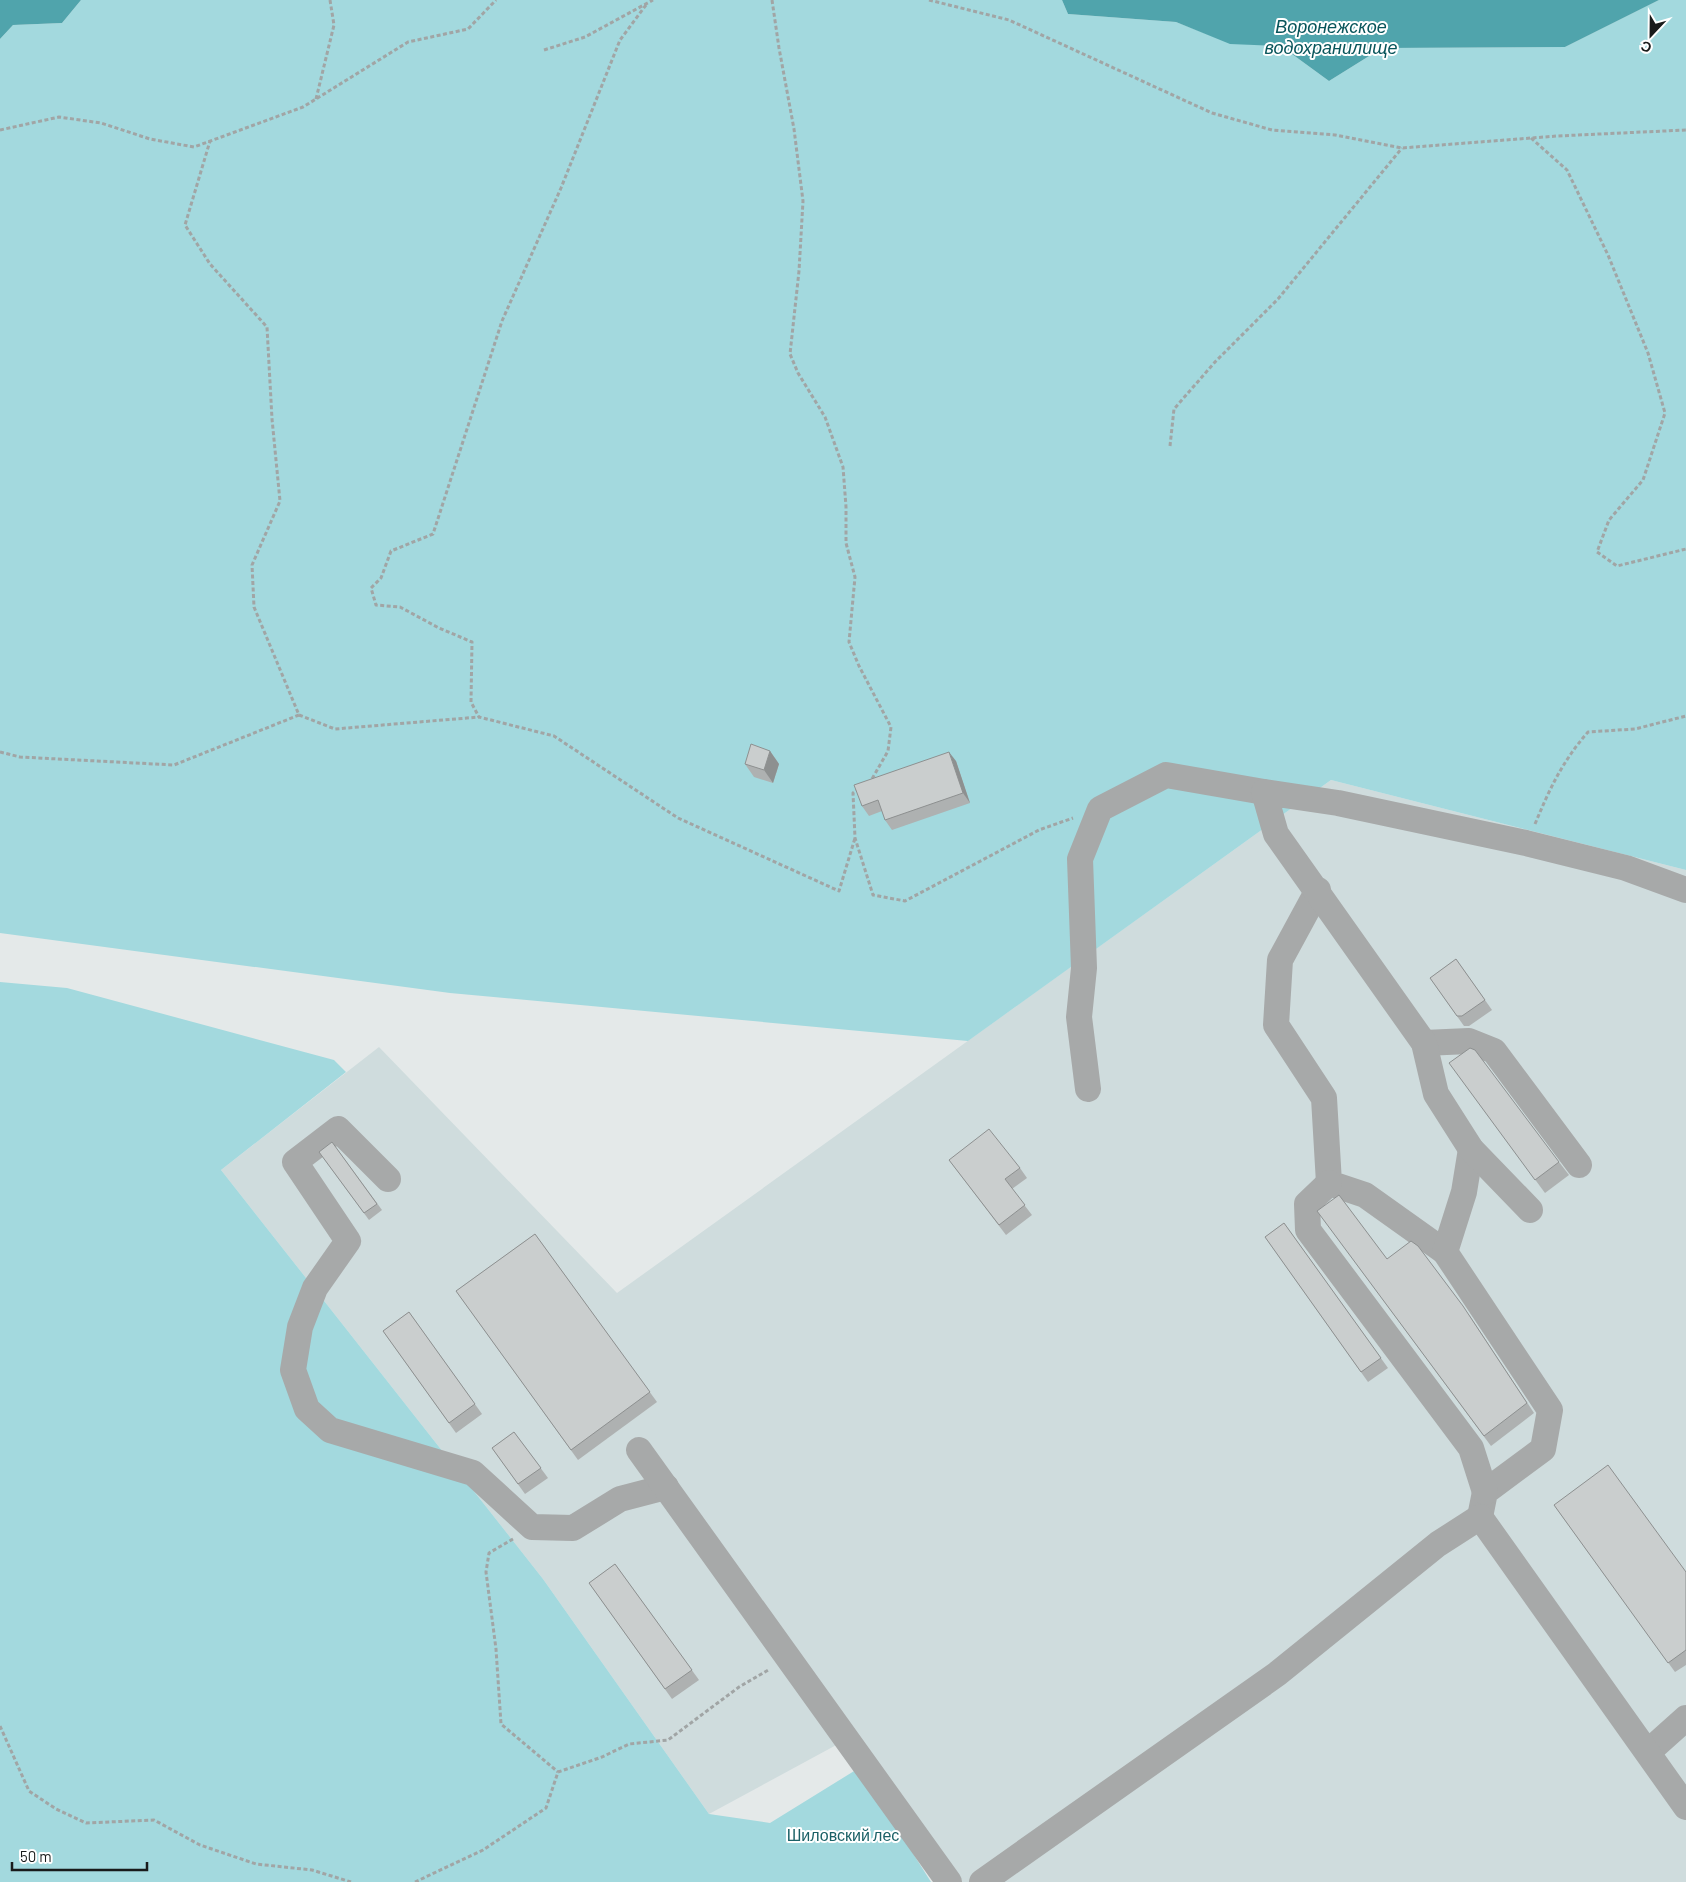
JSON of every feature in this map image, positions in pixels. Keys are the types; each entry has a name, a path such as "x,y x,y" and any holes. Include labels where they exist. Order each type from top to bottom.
{"lane":[{"path":"1088,1089 1079,1017 1084,968 1080,859 1100,809 1166,775 1338,803 1526,843 1626,868 1686,890"},
{"path":"1264,792 1276,834 1318,890 1424,1043 1436,1094 1471,1148 1530,1210"},
{"path":"1318,890 1280,960 1276,1025 1324,1098 1329,1183 1307,1204 1308,1230 1471,1448 1483,1505 1686,1807"},
{"path":"1424,1043 1469,1041 1494,1052 1579,1165"},
{"path":"388,1179 338,1129 295,1162 348,1241 315,1288 300,1326 294,1370 306,1409 330,1430 473,1473 532,1527 574,1528 620,1499 666,1487"},
{"path":"1445,1252 1464,1192 1471,1148"},
{"path":"982,1882 1278,1674 1438,1544 1543,1449 1550,1410 1445,1252 1365,1195 1329,1183"},
{"path":"639,1450 949,1882"},
{"path":"1648,1752 1686,1718"}],"path":[{"path":"316,99 334,25 330,0"},
{"path":"0,130 59,117 101,123 150,139 194,147 303,107 408,42 468,29 496,0"},
{"path":"544,50 584,37 653,0"},
{"path":"772,0 778,48 794,129 803,201 799,271 790,354 798,373 825,417 843,467 846,543 855,577 849,642 859,666 891,727 888,750 874,778 853,793 855,838 873,894 905,901 1039,830 1100,809"},
{"path":"929,0 1009,20 1212,113 1272,130 1335,135 1402,148 1531,138 1686,130"},
{"path":"479,717 471,702 472,642 439,628 400,607 376,605 371,588 380,578 391,551 433,534 502,321 561,188 620,40 646,4"},
{"path":"1531,138 1567,170 1608,255 1648,353 1665,413 1643,480 1609,520 1596,552 1617,566 1686,549"},
{"path":"210,141 185,225 210,264 267,327 272,419 280,501 252,565 254,607 299,715"},
{"path":"1170,446 1174,409 1215,362 1278,299 1402,148"},
{"path":"0,752 20,757 174,765 299,715 335,729 479,717 554,736 678,818 839,891 855,838"},
{"path":"1526,843 1553,780 1569,754 1588,732 1635,729 1686,716"},
{"path":"532,1527 489,1553 486,1572 496,1649 501,1724 558,1772"},
{"path":"558,1772 602,1757 629,1744 668,1740 739,1687 788,1658"},
{"path":"0,1726 29,1791 56,1809 86,1823 154,1820 200,1845 256,1864 312,1870 351,1882"},
{"path":"415,1882 483,1850 546,1808 558,1772"}],"shaded area":[{"path":"1331,780 1686,870 1686,1882 941,1882 840,1743 709,1814 543,1579 221,1170 379,1047 617,1293"}],"green space":[{"path":"81,0 1062,0 1068,14 1176,22 1230,43 1281,46 1329,81 1382,48 1565,47 1659,0 1686,0 1686,870 1331,780 968,1041 450,993 0,933 0,39 13,25 62,23"},
{"name":"Шиловский лес","path":"0,982 67,988 334,1060 346,1072 221,1170 543,1579 709,1814 770,1823 859,1768 931,1882 0,1882"}],"water":[{"path":"0,0 81,0 62,23 13,25 0,39"},
{"name":"Воронежское водохранилище","path":"1062,0 1659,0 1565,47 1382,48 1329,81 1281,46 1230,44 1176,22 1068,14"}],"building":[{"path":"751,744 770,751 764,770 745,764"},
{"path":"949,752 963,793 885,820 878,800 862,806 854,785"},
{"path":"1456,959 1485,1000 1462,1016 1457,1016 1430,978"},
{"path":"1470,1048 1475,1050 1559,1162 1535,1180 1449,1063"},
{"path":"989,1129 1020,1168 1005,1179 1025,1205 999,1225 949,1160"},
{"path":"332,1142 377,1204 364,1213 319,1152"},
{"path":"1339,1195 1387,1259 1411,1241 1418,1246 1463,1306 1527,1403 1484,1436 1317,1211"},
{"path":"1284,1223 1381,1358 1361,1372 1265,1237"},
{"path":"535,1234 650,1392 571,1450 456,1291"},
{"path":"409,1312 475,1404 449,1423 383,1331"},
{"path":"514,1432 541,1468 518,1484 492,1448"},
{"path":"1608,1465 1686,1572 1686,1650 1668,1663 1554,1505"},
{"path":"615,1564 692,1670 665,1689 589,1583"}]}
